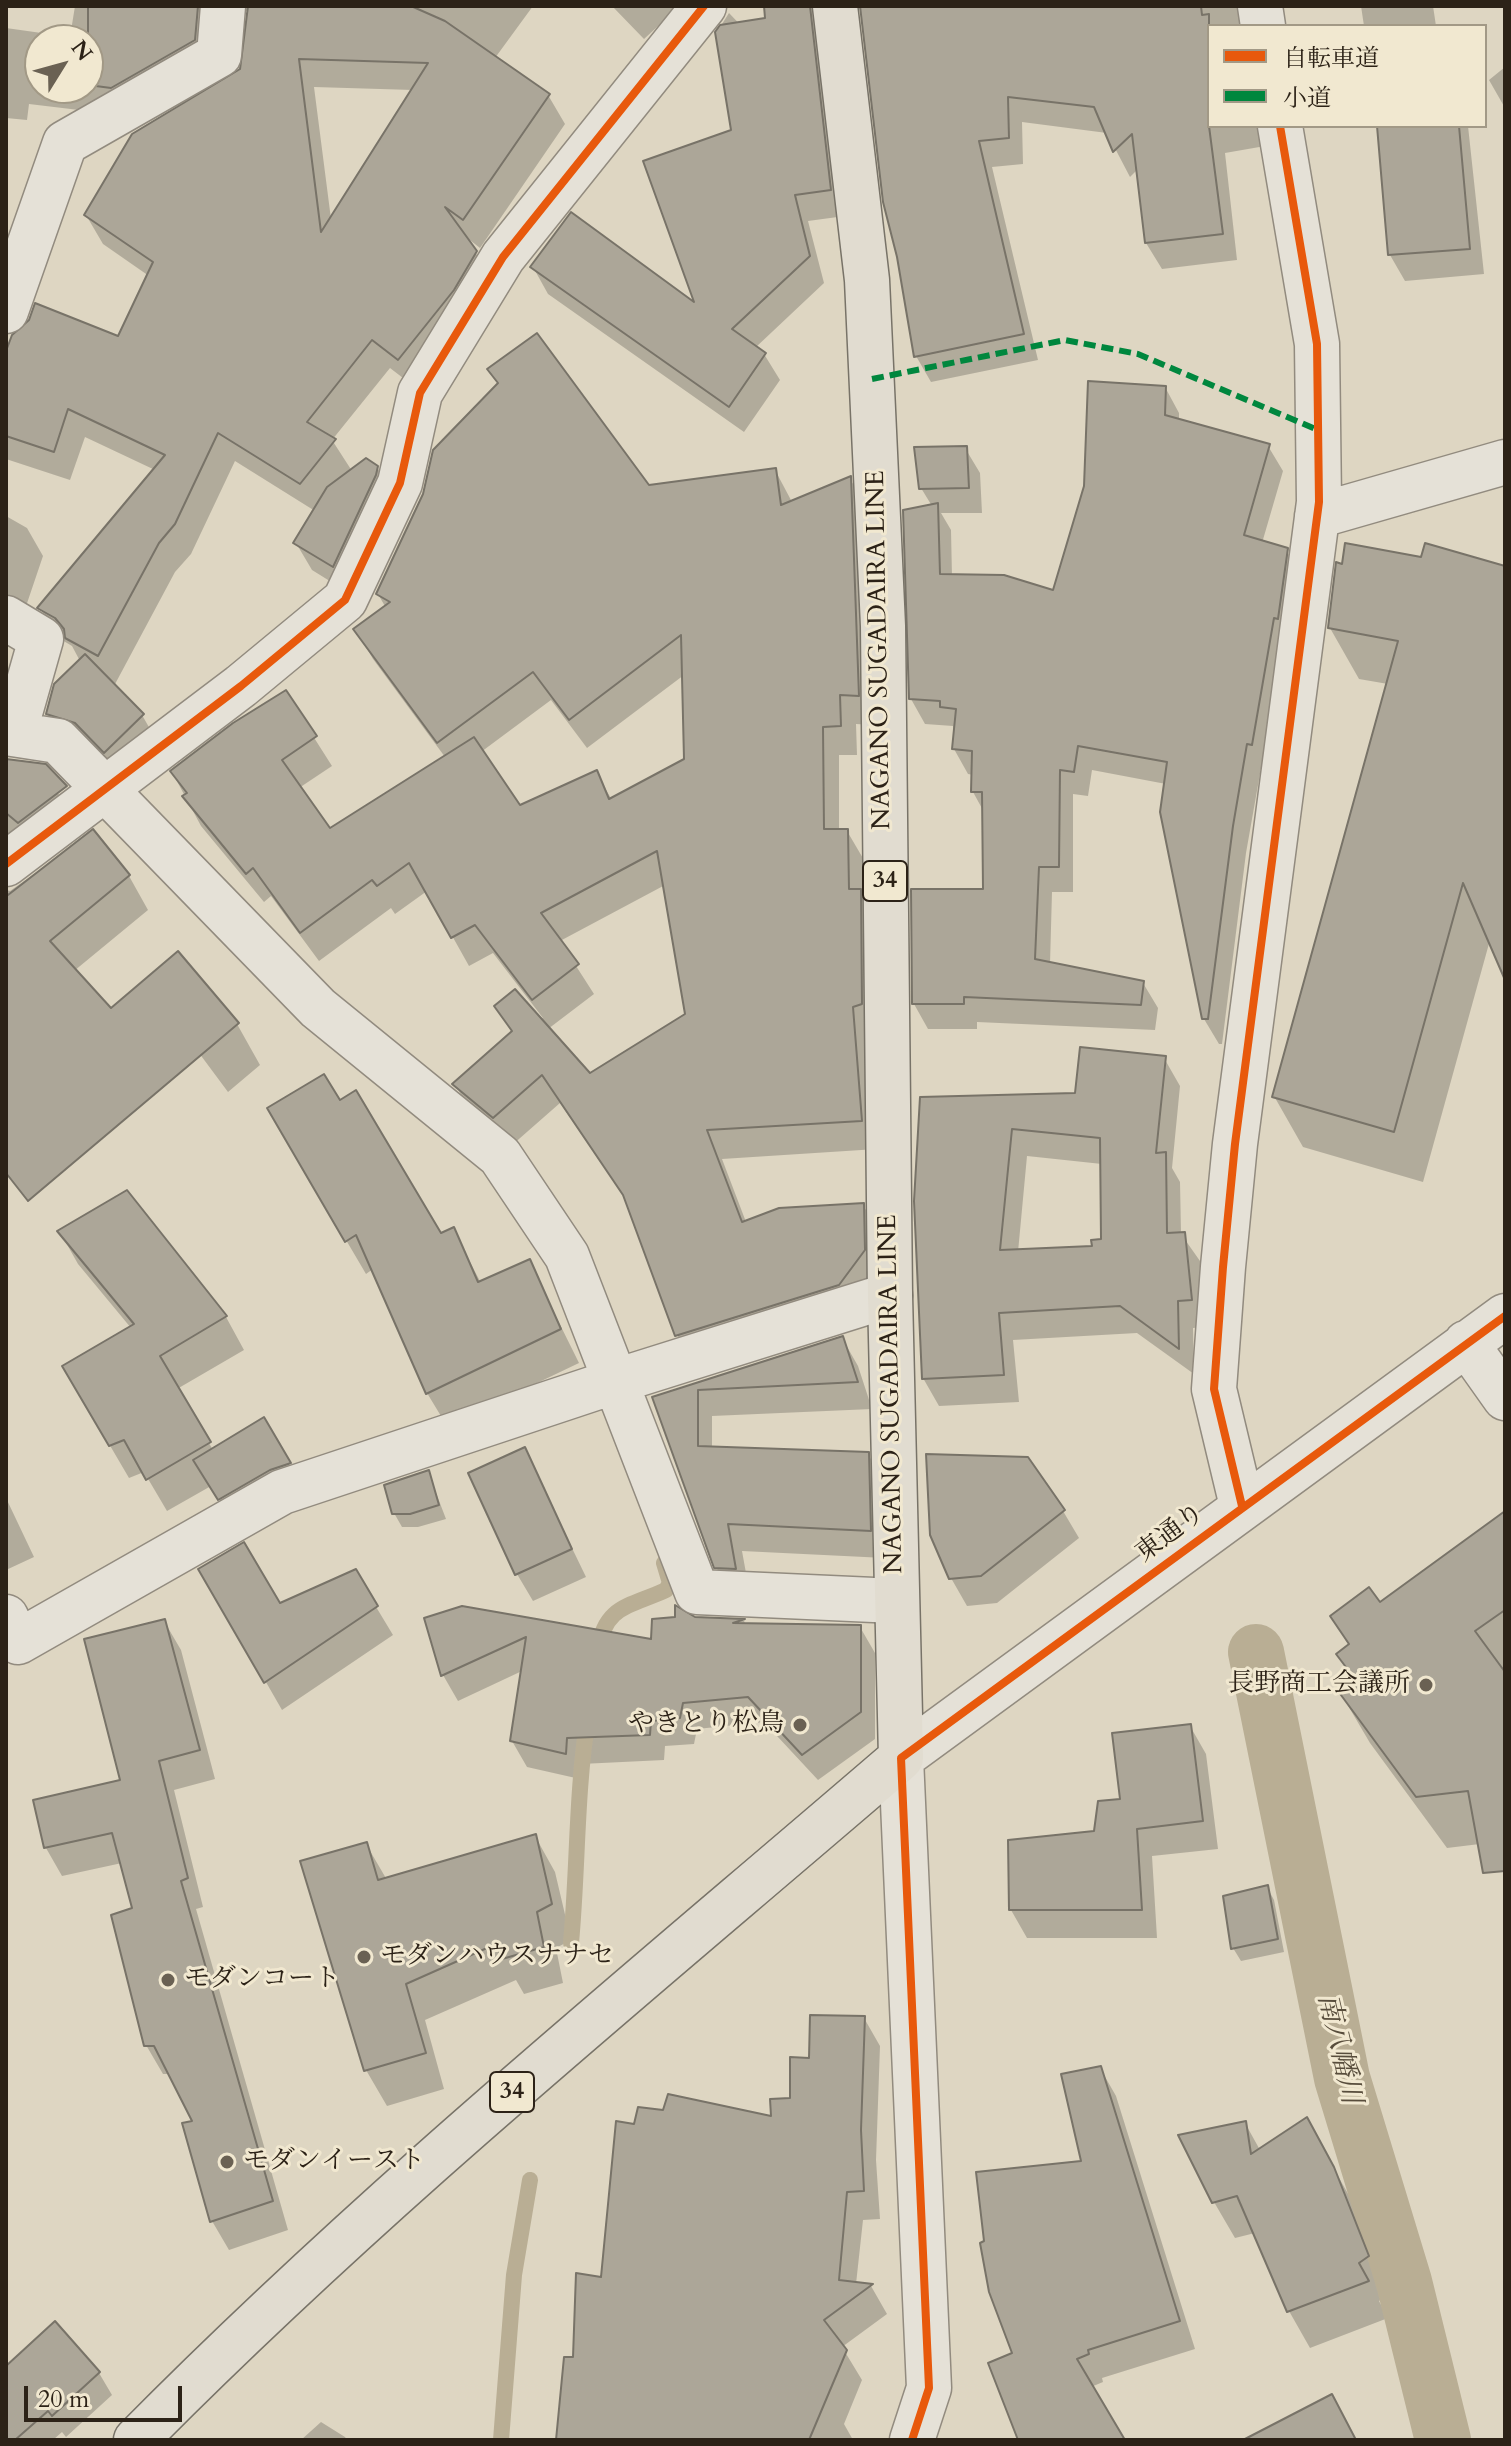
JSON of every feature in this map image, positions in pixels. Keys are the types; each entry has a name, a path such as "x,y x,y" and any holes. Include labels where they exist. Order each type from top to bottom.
{"main road":[{"name":"NAGANO SUGADAIRA LINE","path":"835,6 867,280 883,626 890,1295 901,1758"},
{"name":"34","path":"136,2440 204,2371 441,2153 901,1758"}],"street":[{"path":"6,311 65,143 219,55 223,6"},
{"path":"6,864 241,686 345,600 400,483 420,393 503,257 704,6"},
{"path":"1242,1506 1214,1389 1222,1282 1235,1144 1317,516 1317,344 1280,128"},
{"path":"1317,516 1505,462"},
{"path":"6,618 41,639 10,734 58,741 318,1008 500,1156 567,1256 613,1382 697,1592 896,1601"},
{"path":"6,1617 18,1642 282,1492 613,1382 890,1295"},
{"name":"東通り","path":"901,1758 1505,1316"},
{"path":"1466,1343 1505,1398"},
{"path":"901,1758 929,2388 943,2440"},
{"path":"912,2440 929,2388"}],"building":[{"path":"88,6 198,6 195,40 111,88 104,87 104,24 88,24"},
{"path":"248,6 411,6 445,21 550,94 463,220 445,207 477,251 454,290 398,360 372,340 307,422 336,439 300,484 218,433 175,524 159,543 98,656 65,638 64,629 55,618 37,608 165,455 68,409 54,452 6,436 6,351 12,335 29,320 35,303 118,336 153,262 84,215 132,134 240,69","holes":["299,59 428,63 321,232"]},
{"path":"764,6 810,6 831,190 795,195 810,256 732,329 766,353 729,407 530,267 571,212 694,302 643,161 731,130 715,32 720,25 765,18"},
{"path":"860,6 1201,6 1202,15 1209,14 1207,128 1223,234 1145,243 1132,134 1113,152 1094,107 1008,97 1009,138 979,141 1024,334 914,357 897,257 883,202"},
{"path":"1377,128 1459,128 1470,249 1388,255"},
{"path":"537,333 649,485 776,468 781,505 851,476 859,696 840,695 841,726 823,727 824,829 848,829 849,889 861,889 862,1004 853,1007 862,1121 707,1130 742,1222 779,1208 864,1203 865,1250 839,1285 675,1336 623,1195 542,1075 493,1118 452,1084 512,1031 494,1006 515,989 590,1073 685,1014 657,851 541,913 579,964 532,1000 475,925 451,938 409,863 377,886 372,880 300,933 253,868 246,874 182,796 187,793 170,771 233,723 286,690 317,736 282,760 330,828 474,737 520,805 597,770 609,799 684,759 681,635 569,720 533,672 437,743 353,629 390,602 376,594 423,494 433,450 498,383 487,369"},
{"path":"1088,381 1166,386 1165,415 1270,444 1244,535 1288,548 1278,619 1274,618 1252,745 1247,744 1233,826 1208,1019 1202,1019 1160,812 1167,762 1078,746 1074,772 1060,770 1059,867 1039,867 1035,959 1144,981 1141,1005 964,997 964,1004 912,1004 911,889 983,889 982,792 971,792 972,751 952,749 956,709 940,707 940,701 909,699 903,510 938,503 940,574 1004,575 1053,590 1084,486"},
{"path":"967,446 969,488 919,489 914,447"},
{"path":"366,458 378,466 376,475 333,567 293,543 327,487"},
{"path":"1345,543 1421,557 1425,543 1505,566 1505,980 1463,883 1394,1132 1272,1097 1398,641 1328,628 1336,562 1342,564"},
{"path":"85,654 144,714 104,753 75,723 46,714 54,684"},
{"path":"6,759 46,764 67,786 18,823 6,813"},
{"path":"93,829 130,875 50,941 111,1008 178,951 239,1023 28,1201 6,1173 6,892 8,895"},
{"path":"1080,1047 1166,1056 1156,1153 1166,1152 1167,1233 1185,1232 1192,1300 1178,1301 1179,1349 1120,1306 999,1313 1004,1375 922,1379 914,1201 920,1097 1075,1093","holes":["1012,1129 1100,1138 1101,1239 1091,1240 1092,1246 1000,1250"]},
{"path":"324,1074 340,1100 356,1090 441,1233 454,1227 478,1282 530,1259 561,1329 426,1394 356,1235 345,1242 267,1108"},
{"path":"127,1190 227,1316 160,1356 211,1442 146,1480 124,1440 109,1446 62,1366 134,1324 57,1231"},
{"path":"843,1336 858,1382 698,1390 698,1446 869,1452 871,1531 728,1524 736,1569 714,1568 652,1397"},
{"path":"264,1417 291,1463 270,1470 218,1500 193,1460"},
{"path":"525,1447 572,1549 515,1575 468,1473"},
{"path":"926,1454 1028,1457 1065,1510 981,1576 949,1579 930,1535"},
{"path":"429,1470 439,1505 410,1514 392,1514 384,1485"},
{"name":"長野商工会議所","path":"1505,1511 1505,1610 1475,1631 1505,1672 1505,1871 1483,1873 1468,1791 1416,1797 1338,1691 1355,1679 1336,1654 1349,1644 1330,1616 1369,1587 1380,1602"},
{"path":"244,1542 280,1603 356,1569 378,1606 264,1683 198,1569"},
{"path":"675,1605 695,1617 745,1619 733,1623 861,1625 861,1712 802,1755 748,1697 683,1703 680,1718 651,1721 650,1735 567,1738 566,1754 510,1741 526,1637 441,1676 424,1618 462,1606 651,1639 652,1619 675,1617"},
{"path":"165,1619 200,1750 159,1761 188,1878 181,1881 273,2201 210,2222 182,2123 192,2121 154,2046 144,2046 111,1915 132,1908 112,1833 44,1848 33,1800 120,1780 84,1639"},
{"path":"1191,1724 1203,1821 1137,1829 1142,1910 1009,1910 1008,1840 1094,1831 1098,1801 1120,1799 1112,1733"},
{"path":"536,1834 552,1904 537,1912 544,1947 502,1959 496,1944 406,1984 426,2053 364,2071 300,1861 367,1842 378,1880"},
{"path":"1268,1885 1278,1939 1231,1949 1223,1896"},
{"path":"810,2015 865,2016 861,2130 864,2191 847,2192 839,2280 873,2284 824,2320 847,2350 809,2440 556,2440 564,2357 573,2357 576,2273 601,2277 616,2121 634,2124 638,2107 663,2110 668,2094 771,2116 770,2099 790,2098 790,2057 809,2058"},
{"path":"1101,2066 1180,2321 1088,2350 1089,2354 1077,2359 1125,2440 1018,2440 988,2363 1012,2353 989,2292 980,2243 984,2241 976,2172 1081,2161 1061,2074"},
{"path":"1307,2117 1334,2167 1369,2256 1359,2263 1369,2281 1287,2312 1237,2196 1212,2203 1178,2135 1246,2121 1251,2154"},
{"path":"55,2321 100,2372 52,2416 48,2411 15,2440 6,2440 6,2366"},
{"path":"1332,2394 1356,2440 1243,2440"}],"waterway":[{"path":"598,1650 601,1635 613,1616 666,1590 670,1583 664,1563"},
{"name":"南八幡川","path":"1256,1652 1342,2078 1404,2282 1443,2440"},
{"path":"571,1943 581,1773 588,1717"},
{"path":"501,2440 514,2275 530,2180"}],"marked path":[{"path":"872,379 1065,340 1138,354 1318,430"}],"cycle path":[{"path":"6,864 241,686 345,600 400,483 420,393 503,257 704,6"},
{"path":"1242,1506 1214,1389 1223,1267 1235,1144 1319,502 1317,344 1280,128"},
{"path":"912,2440 929,2388 901,1758 1505,1316"}],"place":[{"name":"長野商工会議所","path":"1426,1685"},
{"name":"やきとり松鳥","path":"800,1725"},
{"name":"モダンハウスナナセ","path":"364,1957"},
{"name":"モダンコート","path":"168,1980"},
{"name":"モダンイースト","path":"227,2162"}]}
